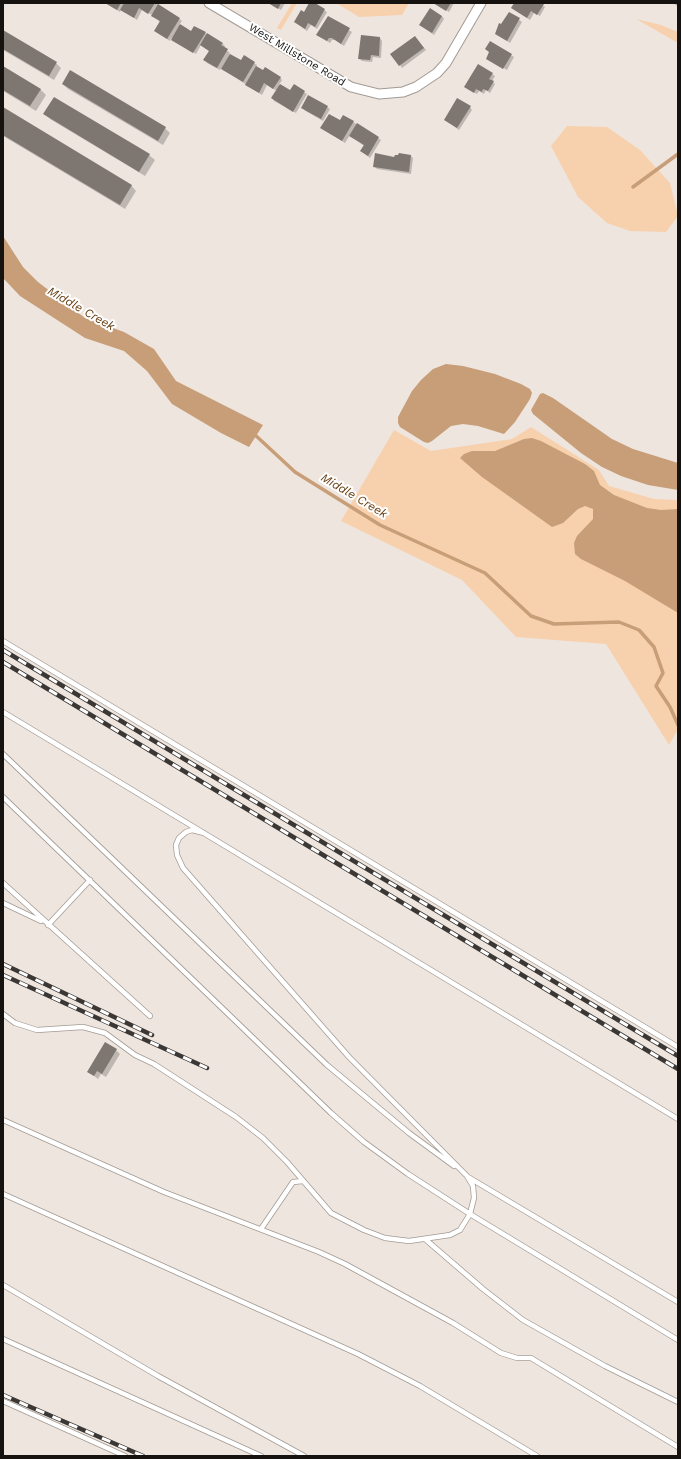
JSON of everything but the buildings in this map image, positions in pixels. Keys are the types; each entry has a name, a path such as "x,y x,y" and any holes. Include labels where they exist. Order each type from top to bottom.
{"street":[{"name":"West Millstone Road","path":"209,3 351,87 364,92 389,94 416,87 437,73 446,63 482,3"}],"lane":[{"path":"3,641 678,1047"},
{"path":"3,712 678,1119"},
{"path":"3,754 327,1065 409,1133 467,1176 678,1302"},
{"path":"3,797 359,1137 408,1174 470,1214 678,1340"},
{"path":"3,1014 15,1023 37,1030 83,1027 105,1033 135,1055 154,1064 236,1117 263,1138 331,1214 364,1230 385,1238 409,1241 450,1235 460,1230 470,1214 474,1198 473,1186 467,1176 349,1057 183,868 177,855 176,845 179,838 186,832 192,830 204,833"},
{"path":"48,925 90,880"},
{"path":"3,883 150,1016"},
{"path":"3,903 48,925"},
{"path":"3,1120 164,1192 319,1252 370,1276 501,1353 517,1358 531,1358 678,1447"},
{"path":"261,1229 294,1182 303,1181"},
{"path":"3,1194 358,1354 420,1386 537,1456"},
{"path":"425,1239 483,1289 523,1320 605,1366 678,1402"},
{"path":"3,1285 158,1376 304,1456"},
{"path":"3,1339 261,1456"},
{"path":"3,1401 126,1456"}],"shaded area":[{"path":"292,3 297,3 281,30 277,28"},
{"path":"336,3 409,3 402,15 359,17"},
{"path":"636,19 661,25 678,32 678,43"},
{"path":"567,126 607,127 640,150 670,183 678,216 666,232 630,231 607,223 578,197 551,146"},
{"path":"3,236 23,267 38,282 85,318 124,332 154,349 176,381 263,425 249,447 221,433 172,404 147,371 124,351 85,338 20,296 3,278"},
{"path":"446,364 463,366 495,374 521,384 530,389 532,393 530,399 515,422 504,434 478,426 463,424 451,426 432,441 428,443 424,442 400,427 398,417 412,391 421,380 433,369"},
{"path":"543,393 553,398 612,439 633,449 678,463 678,490 648,485 621,476 602,467 581,453 533,414 531,410 540,394"},
{"path":"531,427 599,470 609,486 654,499 678,500 678,729 669,745 606,644 516,637 462,580 341,521 394,430 431,451 512,439"},
{"path":"532,438 541,441 585,464 594,471 600,485 614,495 647,508 661,510 678,509 678,613 625,581 581,559 575,554 574,543 577,536 593,519 593,509 585,506 578,509 563,523 552,527 482,477 460,458 464,454 472,451 495,451 524,439"}],"waterway":[{"path":"633,187 678,154"},
{"name":"Middle Creek","path":"253,433 295,472 380,525 485,573 531,616 554,624 619,622 639,630 654,647 663,673 656,686 670,707 678,725"}],"railway":[{"path":"3,650 678,1056"},
{"path":"3,662 678,1069"},
{"path":"3,964 152,1035"},
{"path":"3,975 207,1068"},
{"path":"3,1395 143,1456"}]}
